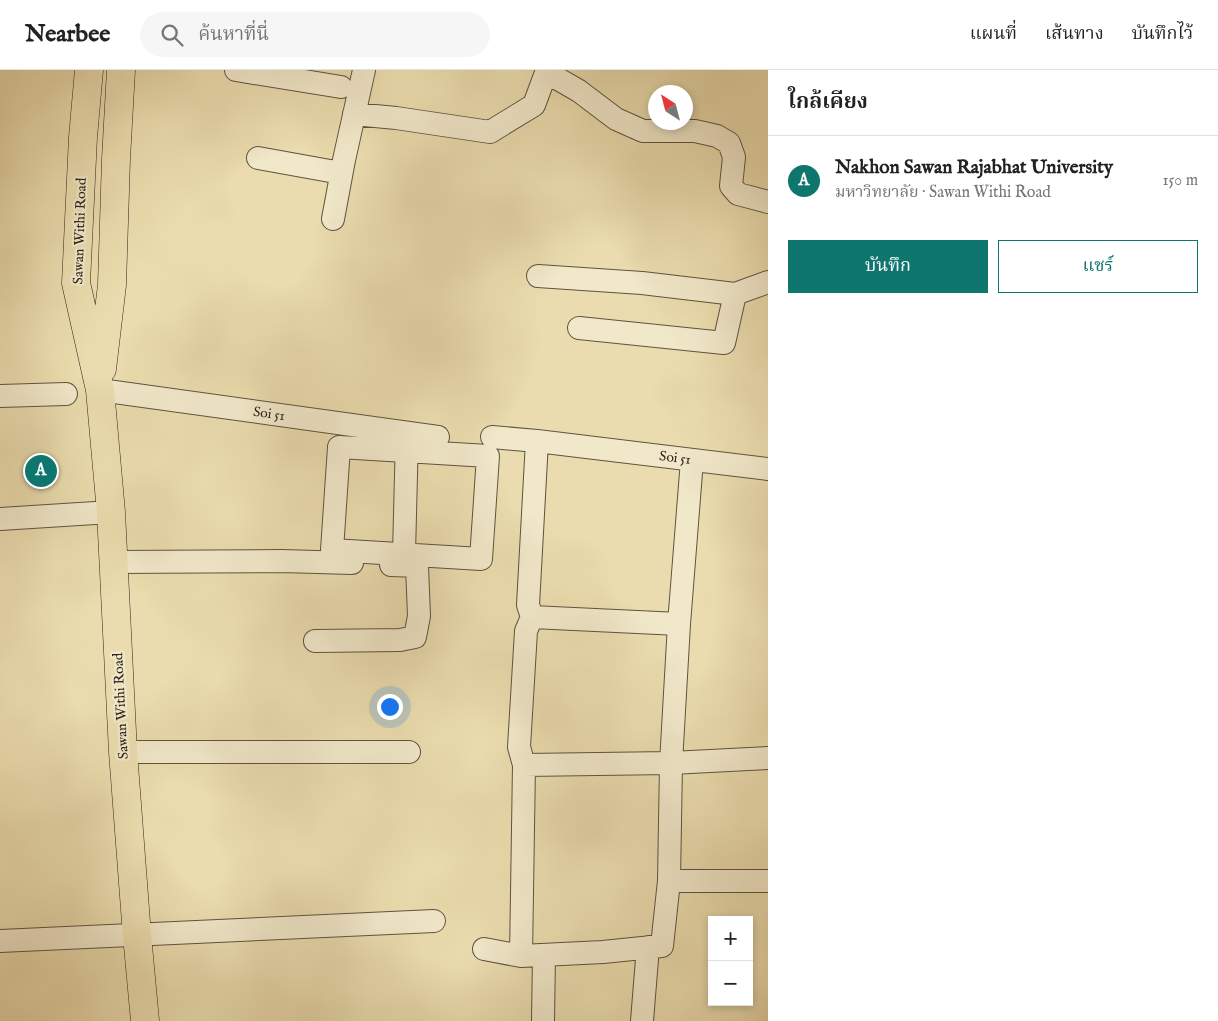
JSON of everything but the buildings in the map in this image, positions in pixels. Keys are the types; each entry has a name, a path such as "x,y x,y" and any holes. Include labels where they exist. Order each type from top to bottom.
{"main road":[{"name":"Sawan Withi Road","path":"89,70 83,138 76,283 100,390 111,512 123,752 145,1021"},
{"name":"Sawan Withi Road","path":"100,390 112,285 121,70"}],"street":[{"path":"240,70 341,87"},
{"path":"334,219 341,173 364,70"},
{"path":"354,114 396,118 490,132 534,105 546,71 579,90 616,119 643,131 696,131 717,136 729,143 734,157 731,186 738,194 768,202"},
{"path":"258,158 341,173"},
{"path":"538,276 642,283 735,294 768,282"},
{"path":"579,328 724,343 735,294"},
{"name":"Soi 51","path":"100,390 407,442 438,437"},
{"path":"0,396 66,394"},
{"name":"Soi 51","path":"492,437 768,469"},
{"path":"521,956 524,765 519,747 526,631 532,617 528,605 537,441"},
{"path":"113,562 281,560 411,560 481,559 488,456 407,442 339,447 332,550 411,560"},
{"path":"315,642 400,640 415,637 419,616 411,560 407,442"},
{"path":"484,949 521,956 662,946 669,881 671,764 679,624 692,460"},
{"path":"0,519 111,512"},
{"path":"532,617 679,624"},
{"path":"123,752 409,752"},
{"path":"524,765 671,764 768,758"},
{"path":"669,881 768,881"},
{"path":"0,941 434,921"},
{"path":"642,1021 648,947"},
{"path":"543,1021 544,955"}],"place":[{"name":"Nakhon Sawan Rajabhat University","path":"41,471"}]}
